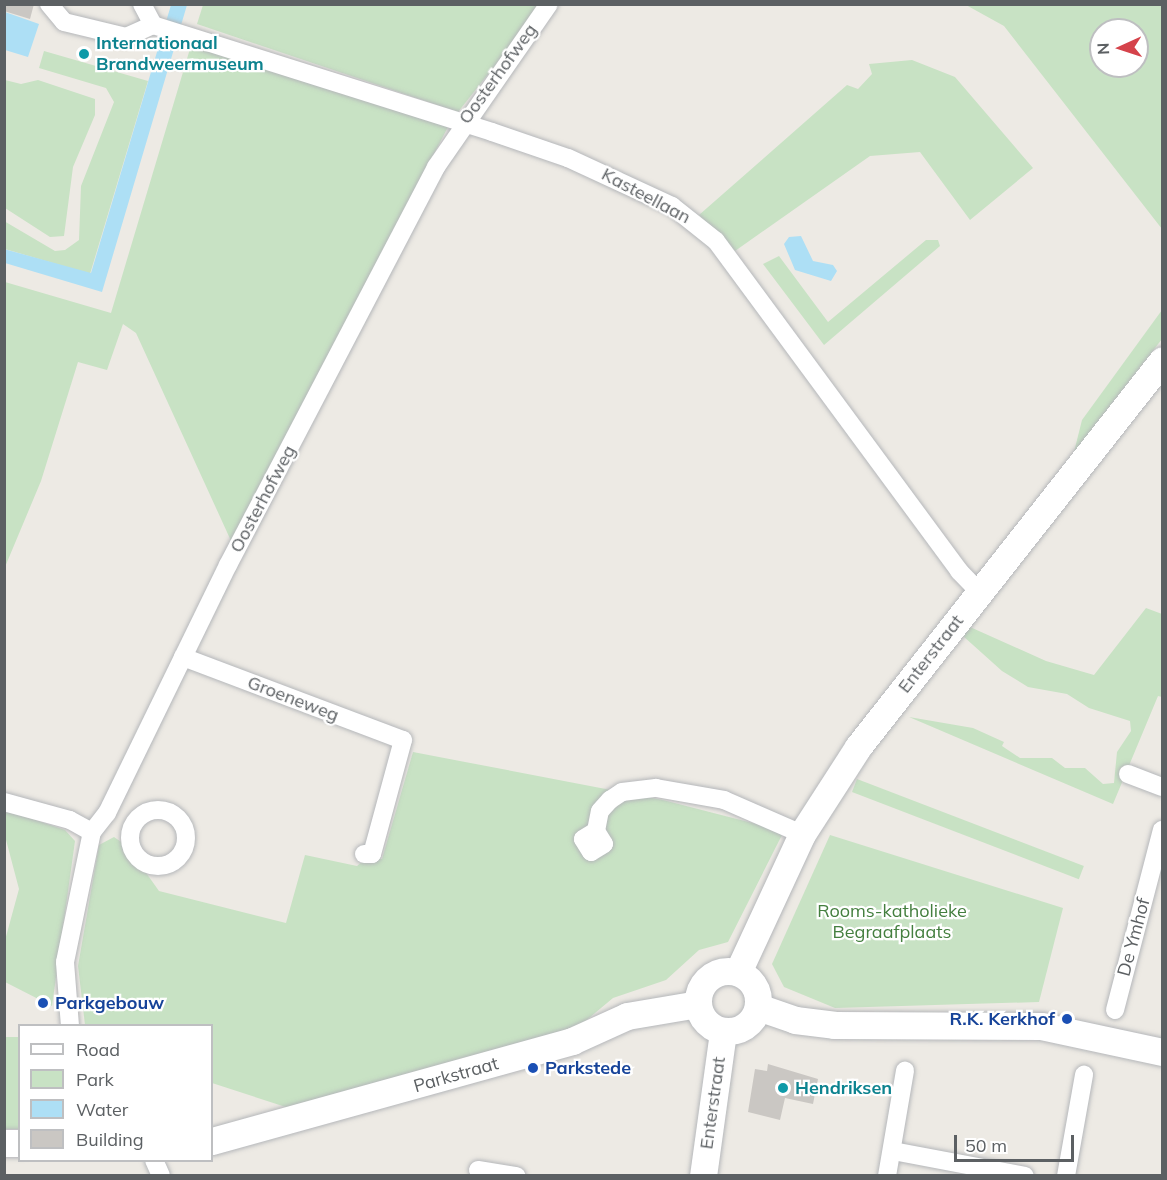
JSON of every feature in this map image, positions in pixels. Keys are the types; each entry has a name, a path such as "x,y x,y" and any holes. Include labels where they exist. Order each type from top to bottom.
{"main road":[{"name":"Enterstraat","path":"738,972 802,834 858,747 1162,360"},
{"path":"738,972 754,986 758,1007 745,1026 723,1031 706,1022 698,1004 709,977 738,972"},
{"name":"Parkstraat","path":"213,1141 572,1041 627,1016 698,1004"},
{"path":"758,1007 795,1020 834,1025 1041,1026 1162,1053"},
{"name":"Enterstraat","path":"703,1176 723,1031"}],"street":[{"path":"49,4 64,22 126,37 153,25 141,4"},
{"name":"Oosterhofweg","path":"70,1024 65,962 92,832 107,813 183,657 463,123 549,4"},
{"name":"Kasteellaan","path":"153,25 463,123 631,184 672,206 716,241 958,571 980,593"},
{"name":"Groeneweg","path":"183,657 403,740 372,854 364,854"},
{"path":"1128,774 1162,787"},
{"path":"596,831 600,811 610,800 622,792 656,788 724,800 802,834"},
{"path":"4,802 70,820 92,832 130,837"},
{"name":"De Ymhof","path":"1115,1010 1162,830"},
{"path":"887,1176 893,1152 905,1071"},
{"path":"1066,1176 1084,1075"},
{"path":"893,1152 1025,1176"},
{"path":"154,1162 161,1176"},
{"path":"478,1170 517,1176"}],"green space":[{"path":"203,5 543,5 458,112 197,24"},
{"path":"966,5 1162,5 1162,229 1004,26"},
{"path":"192,42 450,123 232,543 136,333 123,324 107,370 78,362 41,481 5,567 5,282 111,313"},
{"path":"44,51 148,81 90,274 5,249 4,221 55,251 65,250 79,240 81,186 114,102 106,88 39,68"},
{"path":"912,60 955,77 1033,168 970,220 920,152 870,156 735,251 699,215 847,85 858,89 872,74 869,64"},
{"path":"5,80 21,84 38,80 95,99 95,115 73,167 64,236 50,237 5,208"},
{"path":"926,240 938,240 940,246 824,345 763,264 779,256 828,322"},
{"path":"1162,310 1162,339 1074,452 1082,420"},
{"path":"1146,608 1162,614 1162,697 1158,696 1113,804 909,717 973,728 1004,742 1002,746 1020,758 1052,758 1065,768 1085,768 1103,784 1114,783 1117,752 1131,731 1130,721 1089,708 1067,694 1028,687 1002,671 963,636 970,627 1046,661 1094,675"},
{"path":"413,752 663,800 784,831 728,942 699,950 666,980 613,998 577,1028 295,1110 213,1083 213,1024 85,1024 78,966 99,845 114,837 127,846 159,891 286,923 305,855 357,866 368,857 382,859"},
{"path":"857,779 1084,866 1079,879 852,792"},
{"path":"9,811 65,830 75,841 52,1006 5,982 4,944 19,889 5,836 5,814"},
{"name":"Rooms-katholieke Begraafplaats","path":"830,835 1063,908 1039,1002 835,1008 784,987 772,964"},
{"path":"4,1037 18,1037 18,1129 4,1129"}],"water":[{"path":"171,5 187,5 102,292 5,263 4,249 91,273"},
{"path":"5,12 39,24 28,57 5,50"},
{"path":"801,236 813,261 833,265 837,271 831,281 795,270 784,244 789,237"}],"building":[{"path":"4,4 34,4 30,19 4,11"},
{"name":"Hendriksen","path":"768,1064 818,1079 813,1104 785,1098 780,1120 748,1112 755,1069 767,1071"}],"place":[{"name":"Internationaal Brandweermuseum","path":"84,54"},
{"name":"Parkgebouw","path":"43,1003"},
{"name":"R.K. Kerkhof","path":"1067,1019"},
{"name":"Parkstede","path":"533,1068"},
{"name":"Hendriksen","path":"783,1088"}]}
